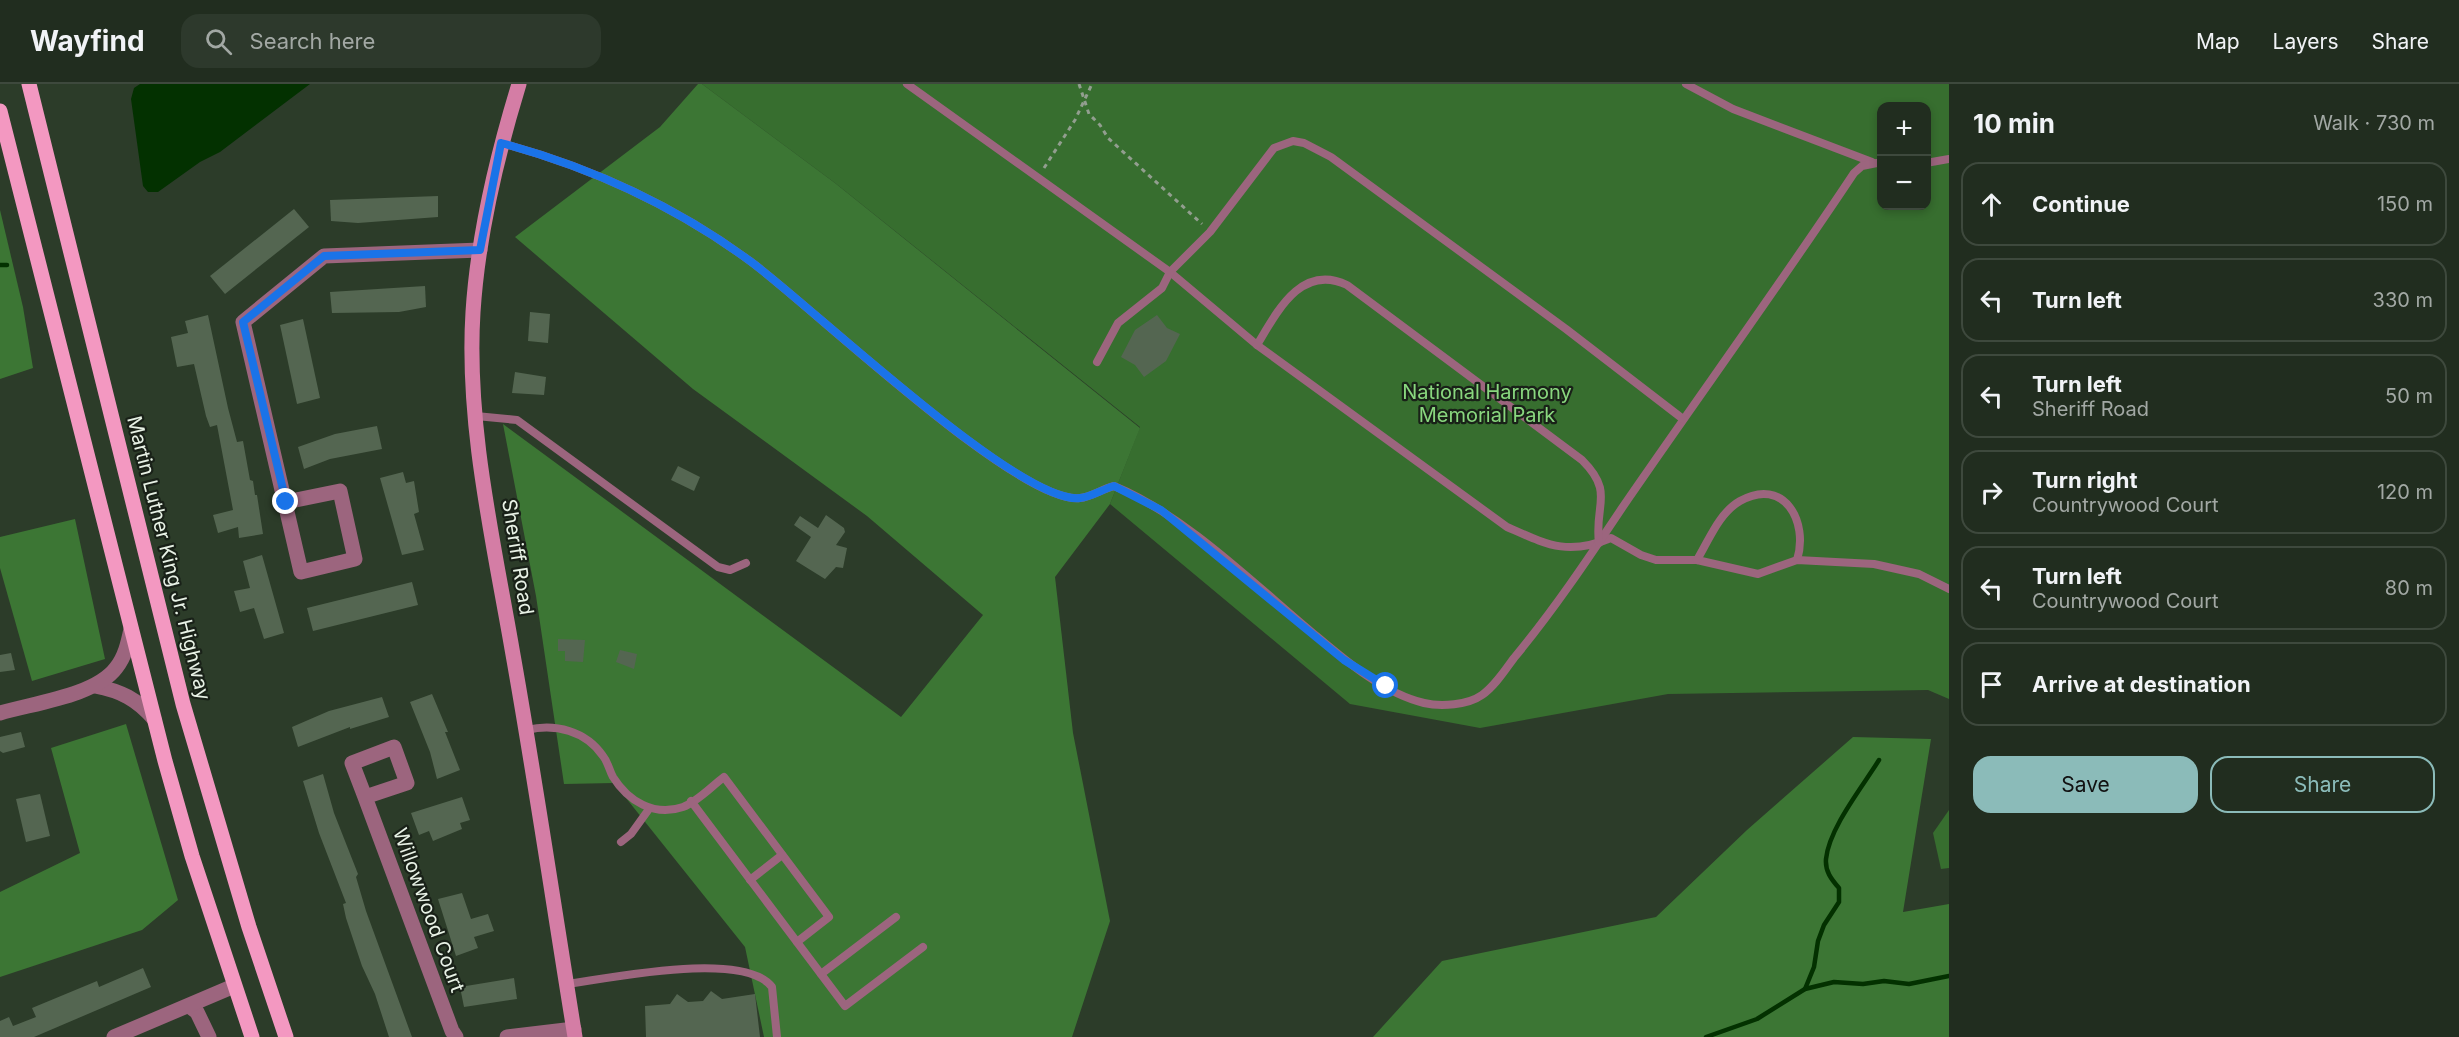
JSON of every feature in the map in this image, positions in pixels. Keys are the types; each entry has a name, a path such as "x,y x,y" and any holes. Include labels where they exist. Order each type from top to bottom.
{"main road":[{"name":"Martin Luther King Jr. Highway","path":"29,84 183,704 240,900 286,1037"},
{"name":"Sheriff Road","path":"519,84 501,143 480,250 473,313 476,416 492,532 574,1033"},
{"path":"0,111 154,719 192,856 252,1037"}],"street":[{"path":"286,502 340,491 355,559 301,572 243,322 324,256 480,250"},
{"path":"0,713 95,686 116,668 127,648 131,629"},
{"path":"95,686 116,690 135,700 154,719"},
{"name":"Willowwood Court","path":"365,797 456,1037"},
{"path":"114,1037 234,986"},
{"path":"189,1006 198,1012 209,1037"},
{"path":"507,1037 574,1033"}],"lane":[{"path":"907,84 1170,272 1257,345 1508,527 1551,545 1577,549 1611,538 1641,555 1656,560 1697,560 1758,574 1797,560 1888,567 1919,574 1949,589"},
{"path":"1686,84 1732,109 1877,162"},
{"path":"1096,362 1118,323 1162,288 1170,272 1210,232 1274,148 1293,141 1304,143 1331,157 1566,329 1683,419"},
{"path":"501,143 618,183 684,218 751,261 872,364 995,458 1061,496 1080,498 1114,486 1135,495 1161,510 1220,556 1344,660 1386,686 1425,704 1445,705 1467,701 1482,695 1534,634 1801,254 1854,173 1872,162"},
{"path":"1931,162 1949,159"},
{"path":"1257,345 1283,304 1302,285 1321,278 1347,285 1582,460 1598,475 1602,496 1597,529 1599,543"},
{"path":"476,416 516,420 718,567 730,570 746,563"},
{"path":"1697,560 1726,513 1742,500 1763,495 1790,505 1797,515 1802,539 1797,560"},
{"path":"526,730 543,726 562,727 593,744 604,757 622,791 649,808 683,807 724,777 829,917 797,942"},
{"path":"691,801 845,1006 923,947"},
{"path":"621,842 641,823 649,808"},
{"path":"750,880 782,855"},
{"path":"821,974 896,917"},
{"path":"567,984 702,966 756,974 772,987 777,1037"}],"path":[{"path":"1079,84 1089,114 1118,149 1150,174 1210,232"},
{"path":"1037,177 1058,150 1092,84"}],"green space":[{"name":"National Harmony Memorial Park","path":"702,84 1949,84 1949,699 1928,690 1668,694 1480,728 1350,704 1110,504 1140,427 835,183"},
{"path":"1949,810 1949,868 1941,869 1933,833"}],"shaded area":[{"path":"140,84 310,84 220,152 200,162 158,192 148,192 143,186 131,99 134,88"},
{"path":"698,84 702,84 835,183 1140,428 1110,504 1055,577 1073,733 1110,921 1072,1037 764,1037 745,947 614,783 564,784 536,596 503,424 901,717 983,615 867,516 693,389 515,237 660,127"},
{"path":"0,210 23,307 33,368 0,379"},
{"path":"75,519 105,659 32,681 0,568 0,537"},
{"path":"126,724 178,900 142,930 0,977 0,892 80,853 51,748"},
{"path":"1853,737 1931,739 1903,912 1949,904 1949,1037 1373,1037 1442,961 1656,917 1747,830"}],"building":[{"path":"438,196 438,217 358,223 331,221 330,200"},
{"path":"294,209 309,227 225,294 210,276"},
{"path":"425,286 426,307 399,312 332,313 330,292"},
{"path":"530,312 550,314 548,343 528,341"},
{"path":"208,315 237,442 243,441 250,480 253,481 255,495 257,495 263,534 239,538 238,527 218,533 213,515 233,510 217,425 210,427 194,364 177,367 171,337 188,333 185,321"},
{"path":"1157,315 1167,328 1180,334 1166,361 1144,377 1135,365 1121,357 1135,330"},
{"path":"303,319 320,398 297,404 280,325"},
{"path":"515,372 546,377 544,395 512,393"},
{"path":"377,426 382,449 330,459 304,469 298,447 335,434"},
{"path":"678,466 700,477 694,491 671,480"},
{"path":"403,472 406,483 414,481 419,512 414,514 424,550 402,555 380,478"},
{"path":"826,515 844,528 845,532 836,545 847,548 843,568 836,567 825,579 796,561 811,537 794,525 800,516 818,528"},
{"path":"262,555 284,633 264,639 254,608 240,612 234,591 250,588 243,561"},
{"path":"412,582 418,605 313,631 307,608"},
{"path":"558,639 585,640 583,662 565,661 565,651 558,651"},
{"path":"620,650 637,654 634,669 616,662"},
{"path":"11,653 15,670 0,672 0,655"},
{"path":"432,694 448,732 445,732 460,770 437,779 430,752 410,702"},
{"path":"382,697 389,717 350,729 350,727 298,747 292,727 329,711"},
{"path":"21,732 25,747 3,753 0,751 0,737"},
{"path":"323,774 334,813 358,874 356,877 366,911 412,1037 389,1037 375,994 362,966 346,918 343,904 346,903 319,833 303,781"},
{"path":"40,794 50,836 26,842 16,799"},
{"path":"462,797 470,820 460,823 462,829 433,841 429,831 419,835 411,813"},
{"path":"462,893 471,919 488,914 494,931 474,937 478,948 456,956 438,899"},
{"path":"143,968 151,987 34,1037 0,1037 0,1021 9,1017 13,1026 36,1017 32,1008 97,981 99,987"},
{"path":"514,978 517,999 464,1007 460,987"},
{"path":"711,991 722,999 755,994 760,1037 646,1037 645,1006 670,1004 677,994 688,1002 703,1001"}],"waterway":[{"path":"0,265 7,265"},
{"path":"1805,989 1814,967 1818,941 1824,925 1839,902 1839,888 1826,867 1828,847 1840,821 1879,760"},
{"path":"1706,1037 1757,1019 1805,989 1834,982 1863,984 1884,981 1909,984 1949,976"}],"route":[{"path":"286,502 243,322 324,256 480,250 490,188 501,143 589,171 618,183 684,218 751,261 863,357 960,434 1027,478 1061,496 1080,498 1114,486 1161,510 1220,556 1344,660 1386,686"}]}
